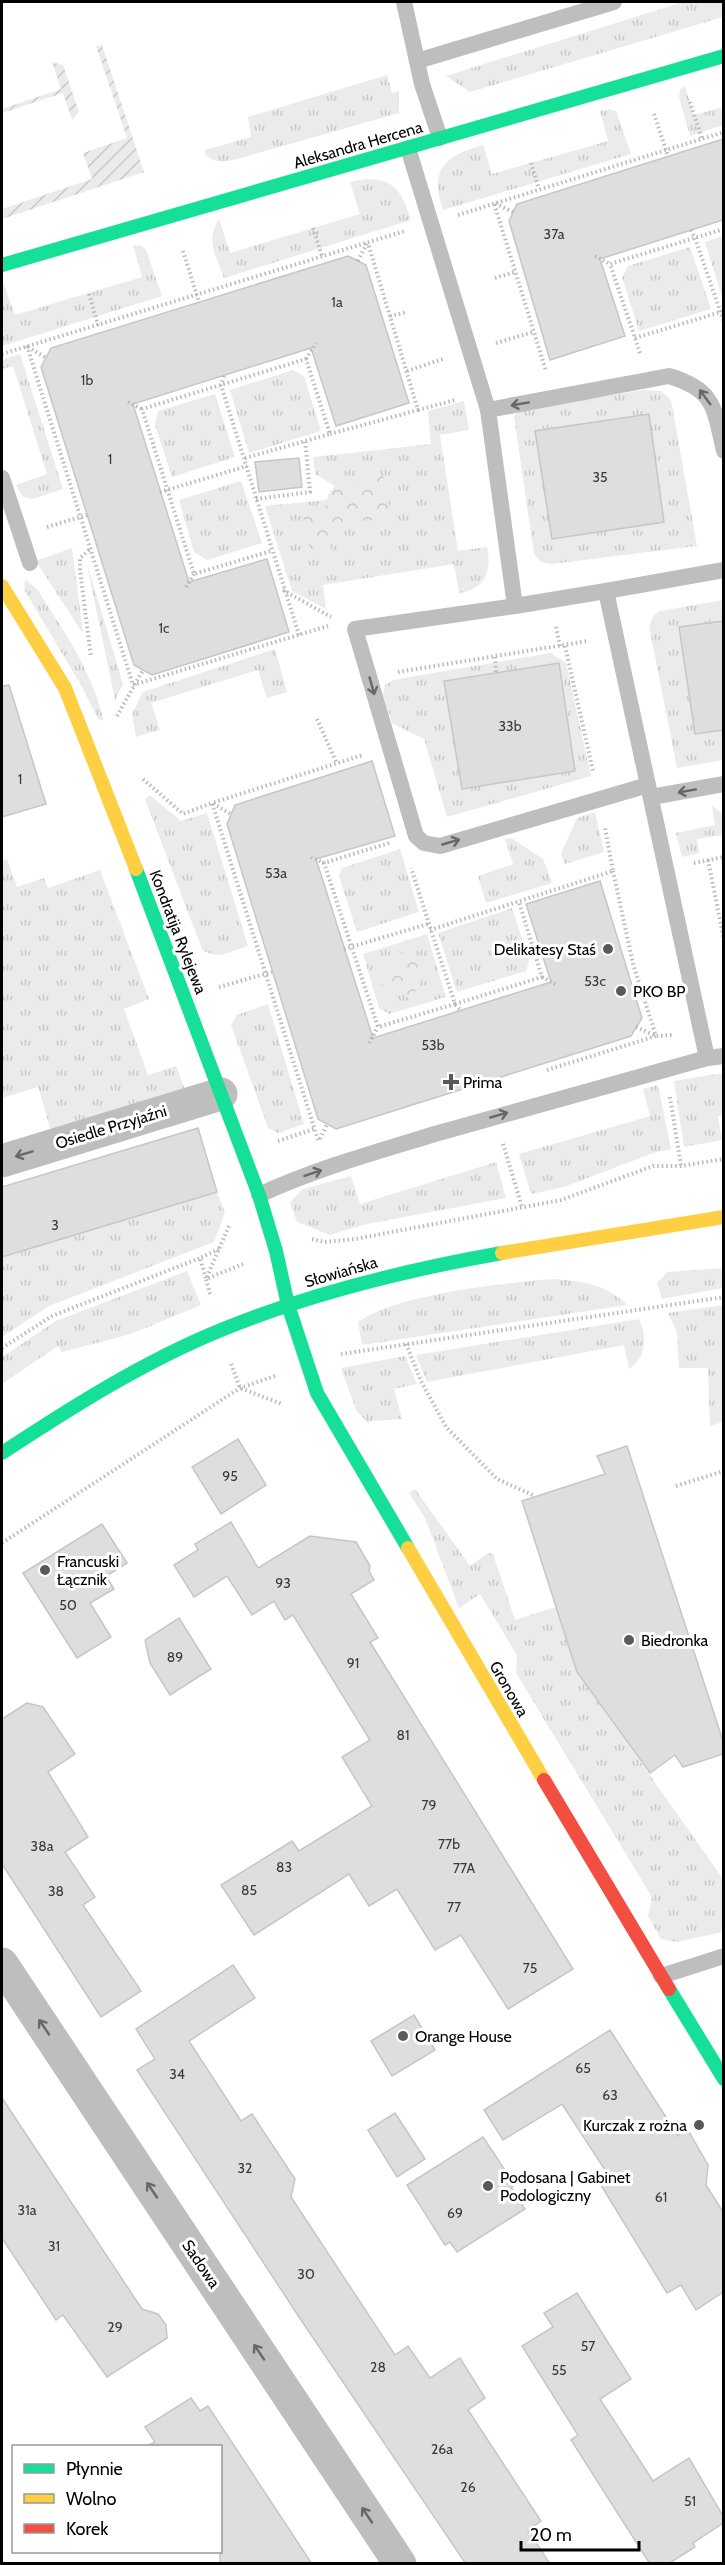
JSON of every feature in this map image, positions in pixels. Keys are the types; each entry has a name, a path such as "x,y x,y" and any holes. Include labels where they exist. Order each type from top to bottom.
{"street":[{"name":"Aleksandra Hercena","path":"2,265 723,57"},
{"name":"Kondratija Rylejewa","path":"2,586 74,707 259,1195 276,1251 288,1305"},
{"name":"Osiedle Przyjaźni","path":"2,1161 221,1094"},
{"name":"Słowiańska","path":"2,1453 69,1409 153,1362 220,1330 288,1305 381,1277 445,1263 723,1217"},
{"name":"Gronowa","path":"288,1305 322,1403 661,1976 723,2076"},
{"name":"Sadowa","path":"2,1964 400,2564"}],"lane":[{"path":"404,2 422,84 440,138"},
{"path":"417,62 614,2"},
{"path":"408,148 488,410 515,606"},
{"path":"488,410 669,376 688,381 702,390 714,409 723,451"},
{"path":"2,478 30,563"},
{"path":"723,570 515,606 355,630 390,747 409,837 440,846 599,797 723,784"},
{"path":"259,1195 364,1155 715,1057 650,791 606,591"},
{"path":"661,1976 723,1956"}],"path":[{"path":"643,79 668,156"},
{"path":"688,96 702,139"},
{"path":"2,354 431,224 723,132"},
{"path":"531,163 539,189"},
{"path":"494,203 513,212"},
{"path":"494,203 555,398"},
{"path":"173,216 199,302"},
{"path":"313,228 322,256"},
{"path":"610,264 723,229"},
{"path":"691,230 722,311 723,322"},
{"path":"358,261 368,243"},
{"path":"368,243 418,410"},
{"path":"596,256 610,264 647,380"},
{"path":"495,278 515,272"},
{"path":"89,294 98,325"},
{"path":"635,338 722,311"},
{"path":"390,316 407,312"},
{"path":"407,370 533,332"},
{"path":"128,402 142,409 221,386 306,359 316,344"},
{"path":"27,346 46,358"},
{"path":"27,346 133,685"},
{"path":"306,359 330,434"},
{"path":"224,376 221,386 245,458 283,590 299,635"},
{"path":"245,458 482,392"},
{"path":"142,409 194,574"},
{"path":"256,499 310,492 305,440"},
{"path":"160,492 247,466"},
{"path":"42,529 87,515"},
{"path":"186,587 194,574 271,551"},
{"path":"283,590 340,622"},
{"path":"133,685 329,625"},
{"path":"370,677 565,646 599,797"},
{"path":"495,657 496,673"},
{"path":"113,722 143,670"},
{"path":"317,719 336,764"},
{"path":"138,773 183,814 390,747"},
{"path":"212,803 231,814"},
{"path":"212,803 269,972 318,1142"},
{"path":"605,827 633,964 656,1036"},
{"path":"311,857 324,863 409,837 428,924 454,1004 462,1011"},
{"path":"708,860 723,940"},
{"path":"324,863 378,1027"},
{"path":"430,930 613,871"},
{"path":"519,902 542,977 557,985"},
{"path":"344,949 428,924"},
{"path":"209,990 269,972"},
{"path":"369,1043 378,1027 542,977"},
{"path":"636,1027 656,1036"},
{"path":"543,1071 656,1036"},
{"path":"669,1090 681,1166"},
{"path":"318,1142 327,1124"},
{"path":"276,1142 314,1129"},
{"path":"318,1142 330,1138"},
{"path":"505,1151 522,1207"},
{"path":"206,1280 311,1239 325,1242 354,1239 561,1200 653,1166 681,1166 723,1159"},
{"path":"2,1348 52,1316 219,1249 206,1280"},
{"path":"200,1258 220,1330 240,1388 282,1403 287,1413"},
{"path":"406,1344 421,1381 446,1427 497,1479 535,1496"},
{"path":"676,1486 723,1471"}],"green space":[{"path":"683,2 723,2 723,17 470,92 446,76"},
{"path":"102,45 144,172 2,219 2,209 92,179 83,153 127,138 96,46"},
{"path":"52,62 63,65 79,112 72,120 63,93 2,113 2,109 61,89"},
{"path":"387,75 392,93 399,91 399,113 236,159 217,161 205,154 205,150 251,137 248,117"},
{"path":"685,86 694,115 723,107 723,125 690,136 679,97 680,90"},
{"path":"609,109 616,111 631,154 443,210 439,196 439,174 443,166 459,154 483,145 492,174 608,141 600,111"},
{"path":"366,179 385,182 397,190 411,220 224,278 212,241 219,219 230,253 360,214 350,182"},
{"path":"724,236 723,300 705,242"},
{"path":"133,245 142,246 146,250 162,296 2,346 3,282 15,315 142,277"},
{"path":"690,247 711,309 639,331 622,277 628,266"},
{"path":"20,354 63,489 32,499 23,497 16,485 47,474 13,366 2,369 2,360"},
{"path":"293,370 304,376 321,431 249,453 230,390"},
{"path":"645,390 661,391 671,400 697,546 552,564 541,562 534,554 514,416 520,411 558,403"},
{"path":"215,394 235,457 172,477 155,425 158,411"},
{"path":"464,401 469,430 440,435 458,551 487,547 487,571 481,583 475,588 459,593 454,564 323,585 326,609 292,591 265,506 327,500 335,486 315,474 313,457 431,444 428,411"},
{"path":"383,476 391,514 327,528 332,551 311,555 302,512 326,508 328,495 336,485"},
{"path":"241,481 262,543 207,560 194,552 179,500"},
{"path":"72,548 83,634 36,561"},
{"path":"86,560 123,684 115,700"},
{"path":"26,580 37,589 76,652 92,684 104,721 98,719 82,687 25,591"},
{"path":"723,600 723,621 679,628 696,734 723,730 723,760 677,768 649,626 654,615 660,611"},
{"path":"275,649 287,692 267,698 258,670 151,703 160,730 136,737 132,714 143,692"},
{"path":"551,653 566,663 591,776 447,817 424,739 392,723 383,695 385,685 394,680","holes":["444,682 569,731 575,771 462,789 456,748 455,714 449,714"]},
{"path":"150,795 181,821 207,813 248,946 218,955 207,953 202,949 145,799"},
{"path":"712,806 723,814 723,835 697,839 699,853 682,857 676,833 715,825"},
{"path":"595,812 604,852 565,864 561,854 577,818"},
{"path":"511,838 543,859 552,883 486,903 478,876 513,864 505,839"},
{"path":"400,849 419,912 357,932 339,876 342,868"},
{"path":"7,859 17,887 44,878 48,888 100,870 149,999 124,1009 148,1075 176,1066 187,1094 52,1134 38,1087 2,1098 2,860"},
{"path":"512,908 529,961 526,971 457,992 438,933"},
{"path":"427,934 446,997 389,1014 379,1008 363,954"},
{"path":"397,950 429,968 411,999 379,983"},
{"path":"268,1004 304,1124 278,1133 268,1128 231,1025 237,1015"},
{"path":"723,1073 723,1115 718,1116 722,1140 684,1147 674,1081"},
{"path":"658,1085 671,1149 653,1153 564,1187 531,1194 519,1154 650,1116 643,1089"},
{"path":"496,1162 506,1198 367,1224 330,1235 297,1222 290,1202 303,1189 351,1176 360,1204"},
{"path":"217,1192 225,1213 214,1242 49,1306 2,1337 2,1257"},
{"path":"723,1268 723,1288 662,1299 657,1283 667,1272"},
{"path":"187,1271 201,1305 131,1334 62,1352 58,1346 2,1384 2,1357 56,1321"},
{"path":"553,1279 574,1281 602,1288 627,1305 362,1345 358,1322 375,1312 398,1304 452,1292"},
{"path":"723,1305 723,1422 710,1426 708,1368 679,1368 677,1332 668,1313"},
{"path":"639,1319 642,1325 644,1346 639,1359 629,1369 624,1345 427,1382 416,1355"},
{"path":"405,1356 417,1384 394,1389 402,1419 368,1423 356,1410 341,1368"},
{"path":"415,1489 470,1566 488,1553 493,1554 515,1620 556,1607 577,1672 723,1879 723,1932 676,1942 661,1939 648,1916 652,1897 516,1673 517,1655 480,1594 459,1608 425,1518 409,1493"}],"building":[{"path":"723,139 723,220 600,259 625,336 550,360 509,221 517,204"},
{"path":"348,256 366,265 409,403 336,426 311,348 133,404 189,582 267,559 289,632 152,675 134,665 41,367 51,348"},
{"path":"649,414 664,522 552,539 535,431"},
{"path":"299,458 302,487 259,492 255,462"},
{"path":"723,621 723,730 695,734 679,627"},
{"path":"559,663 575,771 462,789 444,681"},
{"path":"9,685 46,804 2,817 2,686"},
{"path":"372,761 395,836 316,859 373,1038 551,982 526,904 600,881 642,1018 631,1036 336,1129 318,1119 227,824 235,805"},
{"path":"198,1128 217,1192 2,1257 2,1187"},
{"path":"238,1439 266,1485 221,1514 192,1467"},
{"name":"Biedronka","path":"627,1446 723,1741 723,1754 683,1767 675,1755 650,1773 577,1672 522,1501 605,1474 597,1456"},
{"path":"231,1522 258,1568 310,1536 356,1542 370,1566 369,1571 374,1580 351,1594 378,1638 370,1642 573,1969 508,2009 461,1935 435,1950 397,1889 369,1906 349,1874 254,1935 221,1885 292,1841 299,1851 372,1806 342,1757 370,1740 293,1615 285,1620 274,1601 252,1615 227,1576 194,1597 174,1565 198,1550 195,1544"},
{"path":"102,1524 127,1563 106,1576 114,1589 90,1603 111,1637 77,1658 23,1573"},
{"path":"179,1618 211,1669 170,1695 150,1663 145,1640"},
{"path":"27,1703 43,1707 75,1754 48,1772 88,1837 65,1852 95,1897 83,1905 141,1991 101,2017 2,1864 2,1719"},
{"path":"233,1965 255,1998 189,2041 241,2121 252,2114 295,2179 291,2197 395,2355 408,2346 430,2378 460,2358 485,2398 468,2410 541,2521 528,2530 550,2564 466,2564 301,2320 137,2070 155,2059 136,2029"},
{"name":"Orange House","path":"414,2015 435,2050 392,2076 371,2041"},
{"path":"610,2030 678,2136 685,2125 708,2165 706,2185 723,2212 723,2292 696,2310 681,2285 667,2293 599,2182 609,2176 562,2104 503,2140 484,2110"},
{"path":"2,2098 142,2309 158,2314 166,2325 167,2338 107,2377 63,2315 56,2320 2,2238"},
{"path":"395,2113 425,2159 397,2177 368,2130"},
{"path":"483,2137 515,2185 511,2187 525,2209 457,2252 450,2242 445,2245 407,2185"},
{"path":"577,2293 631,2379 600,2399 653,2481 689,2458 723,2516 723,2523 693,2543 695,2547 668,2564 650,2564 571,2440 578,2435 522,2346 553,2327 544,2313"},
{"path":"191,2398 200,2411 208,2406 312,2564 220,2564 220,2553 222,2553 222,2445 149,2445 155,2442 145,2427"}],"traffic: fast":[{"path":"2,265 724,56"},
{"path":"136,869 259,1195 276,1251 288,1305 317,1393 408,1548"},
{"path":"2,1453 81,1402 136,1371 221,1330 289,1305 359,1284 502,1253"},
{"path":"669,1989 724,2079"}],"traffic: slow":[{"path":"2,586 65,688 136,869"},
{"path":"502,1253 724,1217"},
{"path":"408,1548 544,1780"}],"traffic: jam":[{"path":"544,1780 669,1989"}],"place":[{"name":"Delikatesy Staś","path":"608,949"},
{"name":"PKO BP","path":"621,991"},
{"name":"Prima","path":"451,1082"},
{"name":"Francuski Łącznik","path":"45,1570"},
{"name":"Biedronka","path":"629,1640"},
{"name":"Orange House","path":"403,2036"},
{"name":"Kurczak z rożna","path":"699,2125"},
{"name":"Podosana | Gabinet Podologiczny","path":"488,2186"}]}
